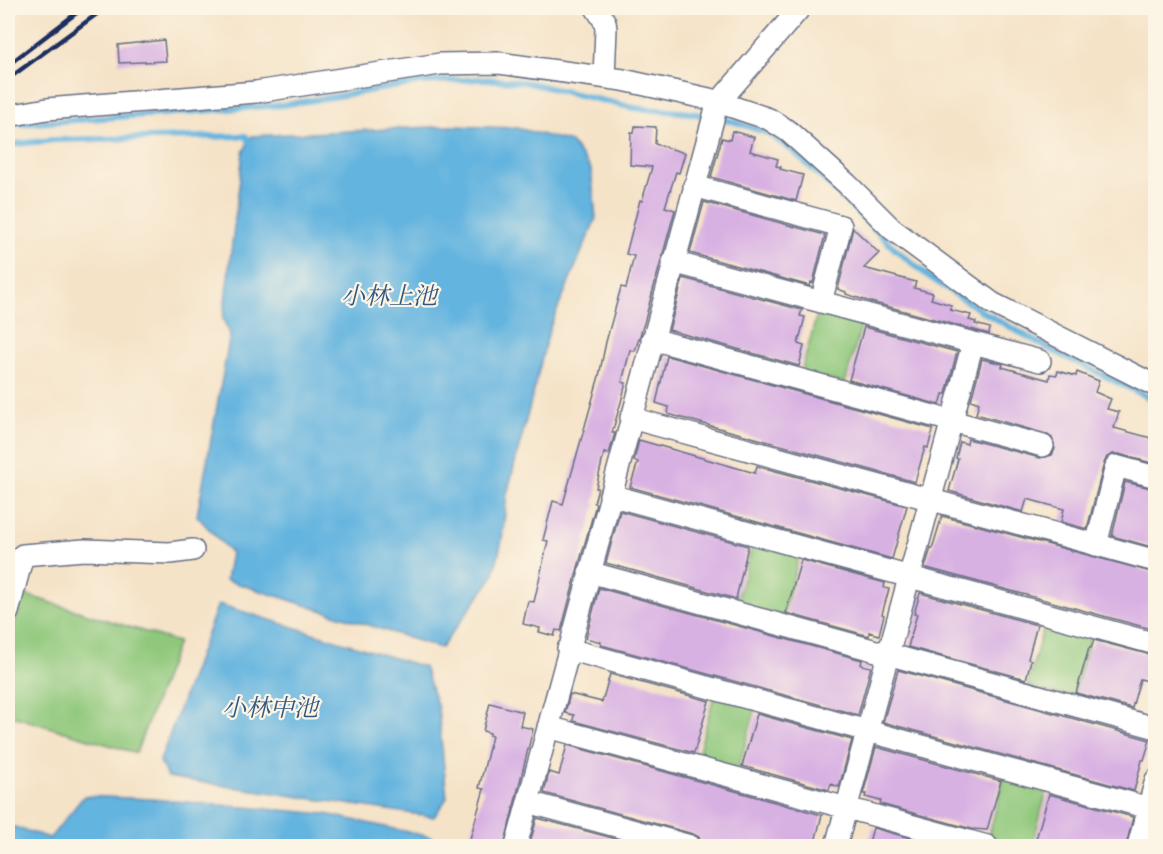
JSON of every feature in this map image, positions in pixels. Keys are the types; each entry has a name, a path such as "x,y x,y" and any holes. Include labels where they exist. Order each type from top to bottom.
{"street":[{"path":"596,8 605,22 606,29 604,77"},
{"path":"516,846 715,112 800,8"},
{"path":"8,116 48,109 256,92 440,64 500,63 604,77 715,112 769,119 788,131 848,184 892,229 992,303 1155,386"},
{"path":"694,186 841,226 821,302"},
{"path":"673,262 1040,361"},
{"path":"652,339 1043,446"},
{"path":"836,846 973,343"},
{"path":"631,418 1155,561"},
{"path":"1096,544 1116,466 1155,477"},
{"path":"610,495 1155,645"},
{"path":"8,612 23,555 84,549 170,553 193,550"},
{"path":"589,572 1155,728"},
{"path":"568,649 1152,809"},
{"path":"548,727 987,846"},
{"path":"1138,846 1152,809 1155,780"},
{"path":"528,802 690,846"}],"green space":[{"path":"818,311 862,323 845,384 801,372"},
{"path":"753,543 799,556 783,616 736,604"},
{"path":"23,594 178,642 136,753 8,715 8,646"},
{"path":"1045,622 1091,635 1073,698 1027,686"},
{"path":"714,696 756,708 738,769 697,758"},
{"path":"1005,775 1048,787 1032,846 1019,846 988,838"}],"water":[{"name":"小林上池","path":"451,126 517,128 571,142 591,169 596,218 550,327 507,494 502,540 493,577 441,648 226,580 231,553 197,516 230,335 223,319 243,152 252,136"},
{"name":"小林中池","path":"218,604 424,667 438,708 447,798 434,817 167,777 160,761"},
{"path":"84,796 151,799 326,814 432,837 429,846 8,846 8,825 50,838"}],"building":[{"path":"164,40 166,61 119,63 118,45"},
{"path":"635,126 656,127 655,144 685,153 679,173 676,172 665,207 675,210 635,351 630,350 622,382 626,383 612,433 615,433 609,454 604,453 596,488 598,488 594,503 596,504 561,631 556,630 554,636 539,632 540,628 523,624 528,601 534,602 548,541 543,540 553,501 563,504 621,287 626,288 634,256 626,254 640,200 642,201 652,167 630,165 631,132 634,133"},
{"path":"732,131 754,137 750,151 778,159 776,166 781,167 780,169 803,175 796,201 711,177 722,138 730,140"},
{"path":"704,202 825,235 813,283 811,282 810,286 690,253"},
{"path":"853,228 879,253 864,268 916,282 914,288 933,293 931,299 951,305 950,310 971,315 969,320 990,328 989,334 871,302 838,289"},
{"path":"683,278 802,310 800,316 805,317 798,344 804,346 799,366 669,330"},
{"path":"864,327 957,352 946,394 943,394 940,405 849,380"},
{"path":"667,356 933,429 915,482 668,414 669,407 656,403"},
{"path":"982,359 1049,380 1050,374 1057,375 1058,371 1076,376 1077,372 1099,381 1095,392 1111,399 1107,409 1119,412 1114,428 1155,439 1155,464 1119,454 1107,457 1087,529 1061,522 1064,509 1027,499 1023,512 949,491 960,442 967,444 968,439 1040,458 1052,455 1055,449 1052,438 1046,434 976,414 979,403 971,400"},
{"path":"639,440 755,473 757,466 907,506 892,559 630,487 638,462 634,461"},
{"path":"1125,482 1155,489 1152,524 1155,525 1155,548 1112,536"},
{"path":"620,511 748,546 736,599 606,563"},
{"path":"942,516 1155,573 1155,630 925,567"},
{"path":"801,560 885,583 884,588 889,589 879,635 869,632 869,636 786,613"},
{"path":"599,588 862,660 861,665 871,667 858,715 601,645 601,642 586,638"},
{"path":"920,593 1037,625 1028,659 1031,660 1026,679 908,647"},
{"path":"1094,640 1155,656 1153,682 1140,679 1132,708 1076,693 1089,648"},
{"path":"898,670 1150,740 1134,791 883,722"},
{"path":"610,674 709,701 694,753 573,721 574,715 565,713 570,694 602,702"},
{"path":"490,703 523,712 520,726 533,729 504,846 468,846 484,789 479,788 492,736 483,731"},
{"path":"757,714 852,740 839,787 831,784 829,790 742,766"},
{"path":"567,745 822,815 814,846 734,846 714,841 714,846 702,846 699,837 693,834 544,793 549,772 559,775"},
{"path":"876,747 1001,781 987,830 972,829 880,804 881,801 865,797 866,794 863,794"},
{"path":"1049,794 1133,817 1126,846 1034,846"},
{"path":"537,818 643,846 529,846"},
{"path":"873,828 940,846 868,846"}],"waterway":[{"path":"20,124 283,105 422,82 481,79 525,82 634,108 691,113 735,122 767,133 797,154 896,250 928,276 983,312 1048,348 1156,401"},
{"path":"8,145 53,140 246,136 249,142"}],"railway":[{"path":"8,65 83,8"},
{"path":"8,79 105,8"}]}
